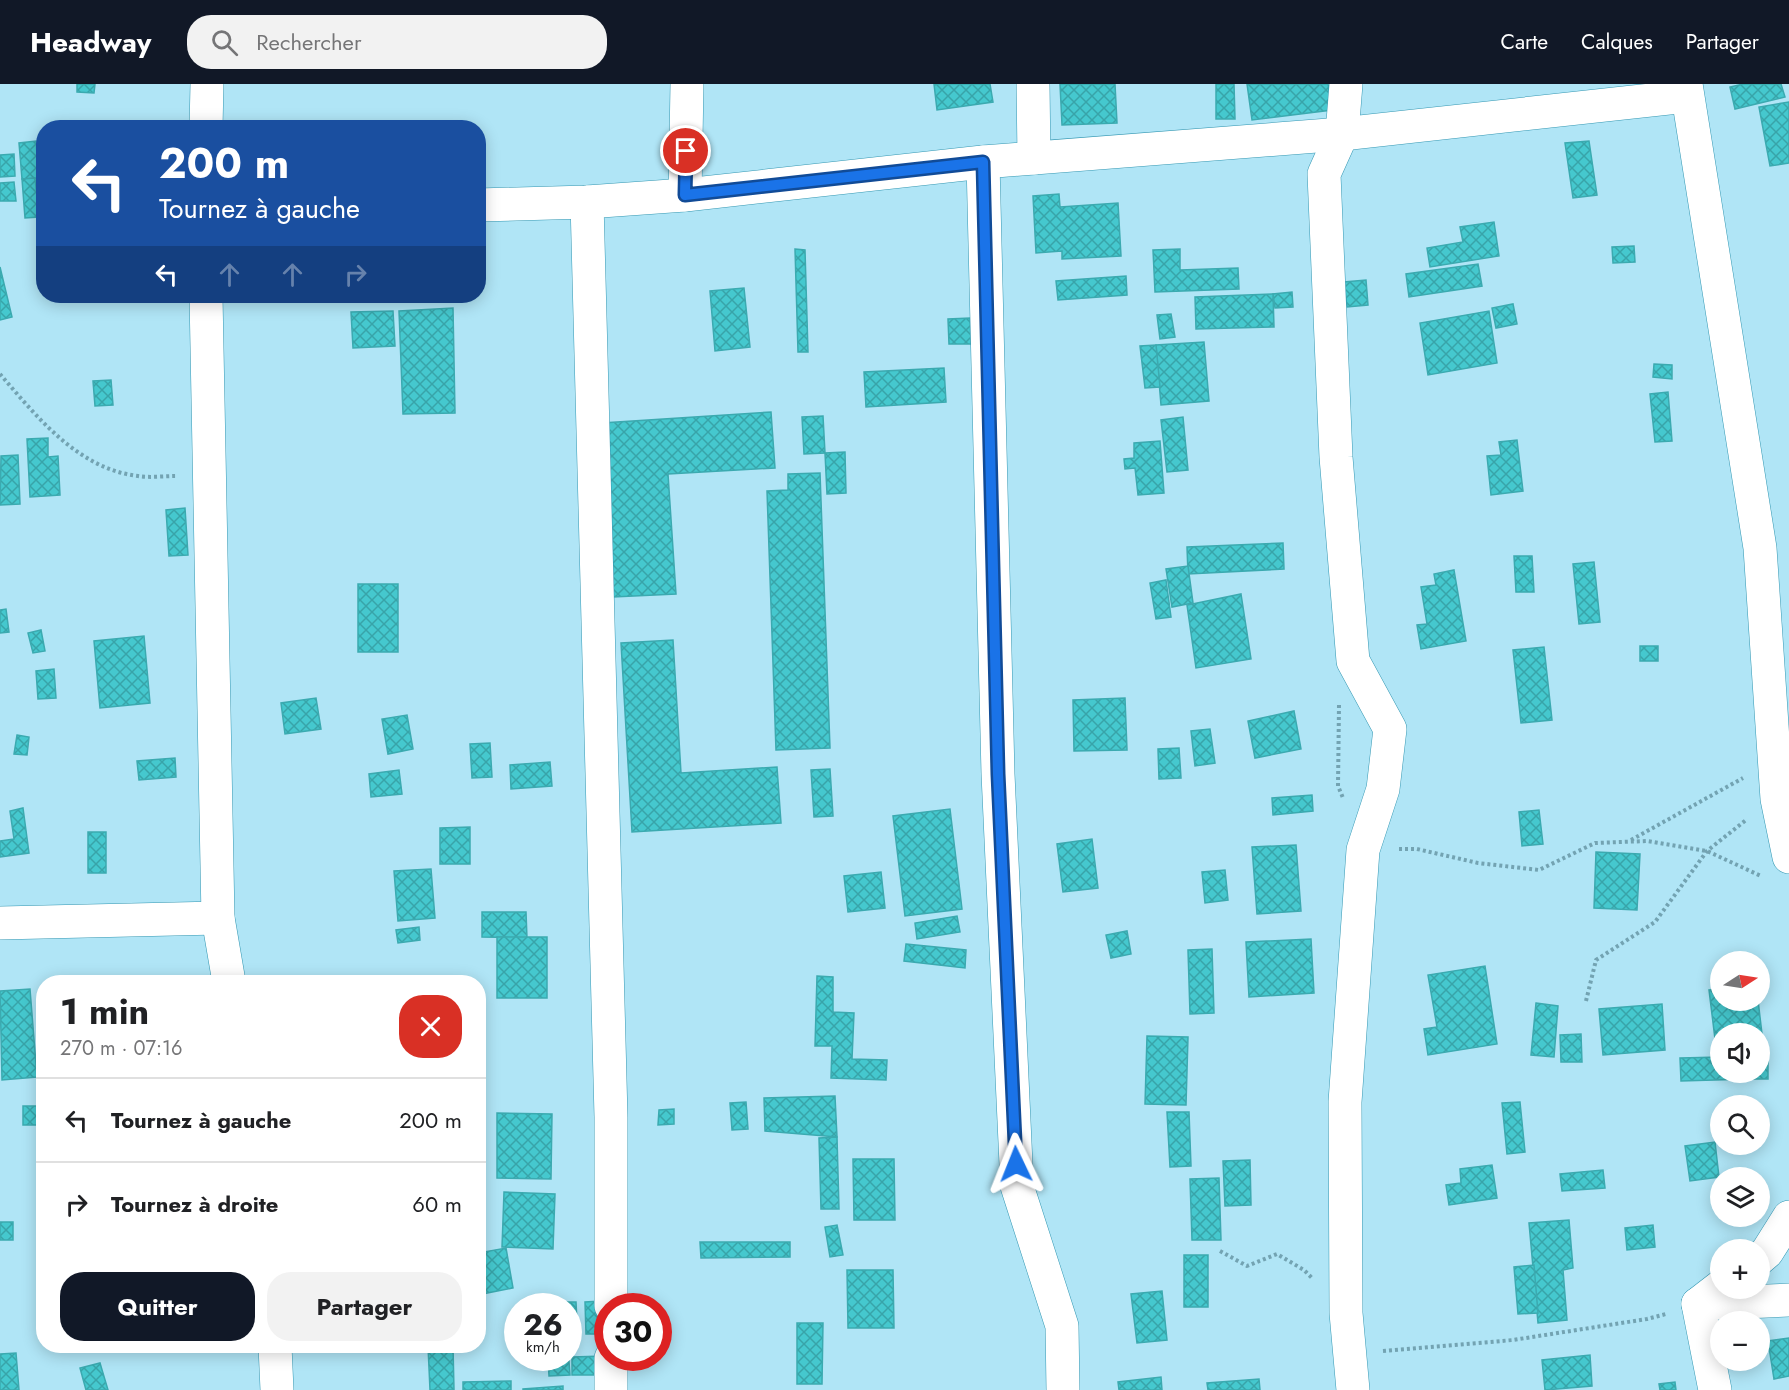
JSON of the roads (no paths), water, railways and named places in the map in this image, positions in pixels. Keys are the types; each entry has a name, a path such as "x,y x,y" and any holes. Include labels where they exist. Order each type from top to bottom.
{"street":[{"path":"206,120 207,84"},
{"path":"685,195 687,84"},
{"path":"1032,84 1034,158"},
{"path":"1346,84 1342,134 1324,174 1336,457 1353,661 1390,729 1383,789 1364,850 1345,1102 1346,1313 1353,1390"},
{"path":"486,205 587,202 685,195 983,162 1342,134 1687,90 1760,548 1777,799 1789,857"},
{"path":"983,162 998,774 1017,1186 1062,1326 1063,1390"},
{"path":"587,202 611,1117 611,1293"},
{"path":"206,303 219,918 228,975"},
{"path":"0,923 219,918"},
{"path":"1770,1247 1789,1217"},
{"path":"1715,1390 1709,1296 1789,1300"},
{"path":"275,1353 277,1390"},
{"path":"611,1371 611,1390"}]}
